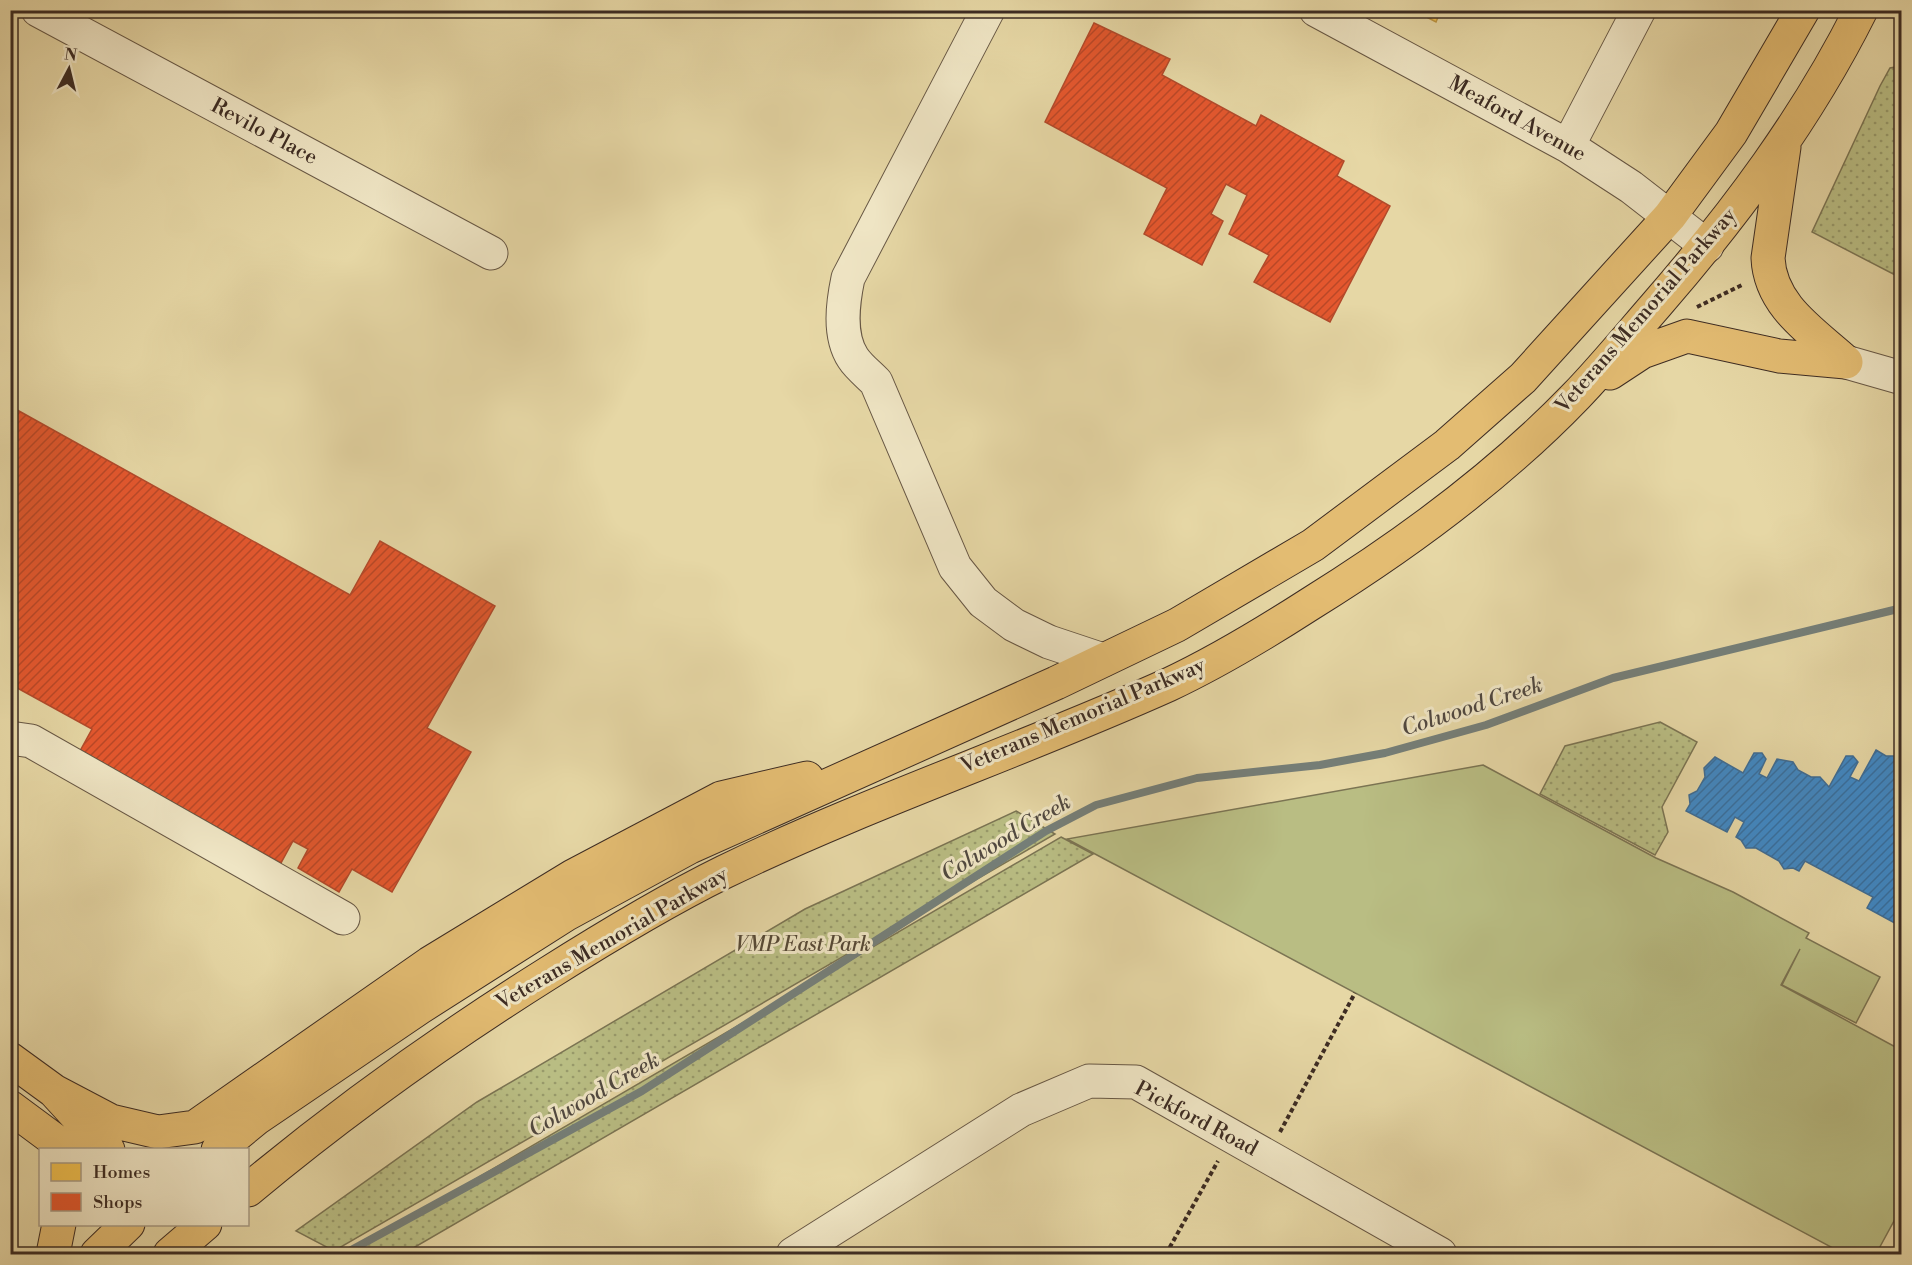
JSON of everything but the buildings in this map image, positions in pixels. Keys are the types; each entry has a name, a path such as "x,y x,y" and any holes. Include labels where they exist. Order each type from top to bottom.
{"main road":[{"name":"Veterans Memorial Parkway","path":"219,1148 257,1118 419,1008 565,915 690,847 1177,625 1313,545 1447,445 1522,378 1670,216 1731,134 1803,10"},
{"name":"Veterans Memorial Parkway","path":"249,1189 320,1130 452,1034 598,942 720,874 862,809 1171,683 1272,628 1379,561 1493,473 1576,396 1707,246 1785,142 1846,40 1861,10"},
{"path":"1785,142 1768,258 1768,275 1782,304 1846,362"},
{"path":"1576,396 1642,352 1688,336 1779,356 1846,362"},
{"path":"10,1059 54,1091 111,1121 158,1132 195,1127 430,963 573,876 721,798 881,760"},
{"path":"54,1091 107,1148"},
{"path":"27,1126 66,1148"},
{"path":"53,1254 59,1226"},
{"path":"97,1254 126,1226"},
{"path":"143,1226 181,1239"}],"street":[{"name":"Revilo Place","path":"38,10 491,253"},
{"path":"988,10 848,278 842,319 847,346 853,358 876,382 955,567 983,602 1014,625 1049,642 1103,660"},
{"name":"Meaford Avenue","path":"1316,10 1568,146 1631,187 1707,246"},
{"path":"1568,146 1639,10"},
{"path":"1846,362 1902,378"},
{"path":"10,738 31,741 343,918"},
{"path":"652,868 670,902"},
{"name":"Pickford Road","path":"793,1254 1021,1110 1089,1081 1136,1083 1440,1254"}],"path":[{"path":"1690,311 1746,283"},
{"path":"1267,1157 1354,993"},
{"path":"1166,1254 1232,1137"},
{"path":"1786,1254 1789,1249"}],"green space":[{"path":"1902,66 1901,278 1812,232 1880,86 1890,68"},
{"path":"1660,722 1697,742 1662,807 1668,832 1655,855 1540,794 1565,746"},
{"path":"1483,765 1656,858 1733,892 1809,933 1806,938 1880,977 1856,1023 1782,985 1800,949 1781,985 1901,1050 1901,1208 1876,1254 1844,1254 1067,839"},
{"name":"VMP East Park","path":"1016,811 1055,834 334,1251 296,1231 477,1102 805,909"},
{"name":"VMP East Park","path":"1061,837 1093,854 403,1254 347,1254"}],"waterway":[{"name":"Colwood Creek","path":"344,1254 642,1091 1046,831 1096,805 1197,778 1320,765 1385,753 1486,725 1613,678 1902,608"}]}
